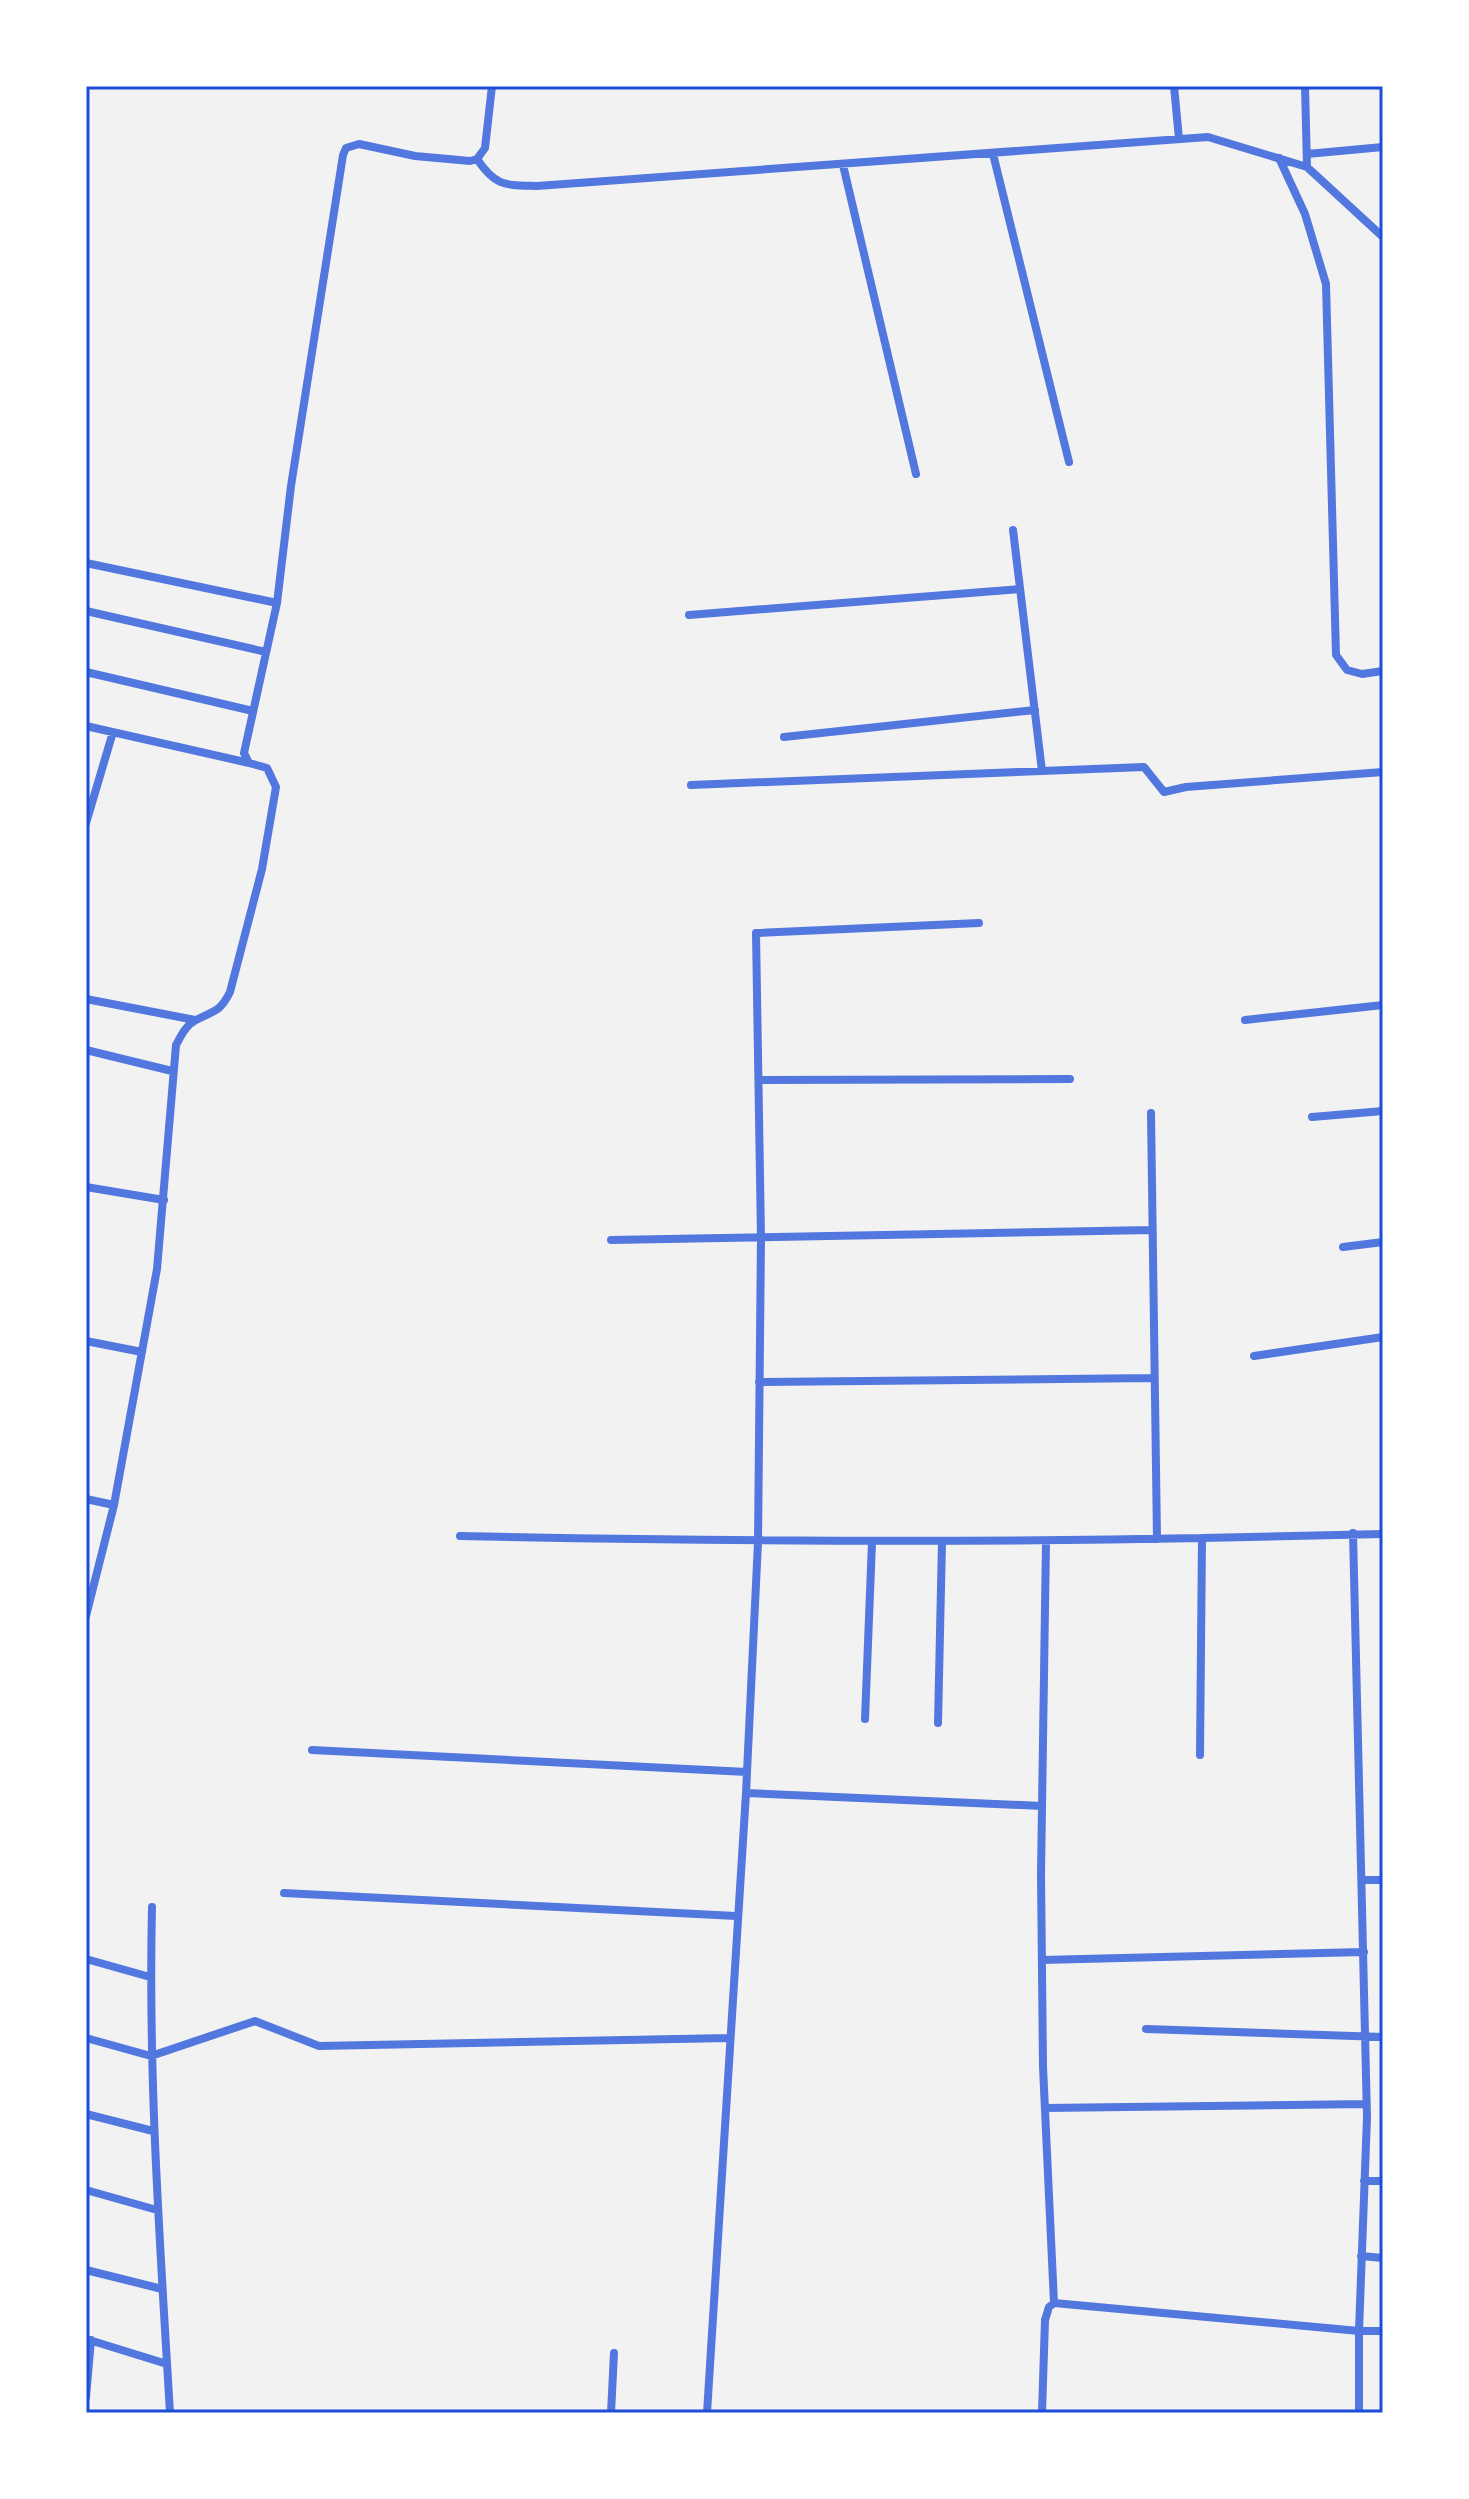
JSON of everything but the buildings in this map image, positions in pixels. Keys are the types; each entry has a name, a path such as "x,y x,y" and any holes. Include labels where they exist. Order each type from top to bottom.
{"street":[{"path":"249,763 244,753 277,603 291,486 346,148 359,144 415,156 477,159 485,148 490,86"},
{"path":"1174,86 1179,139"},
{"path":"1305,86 1307,167"},
{"path":"477,159 493,180 506,185 537,186 1208,137 1307,167 1383,237"},
{"path":"1307,154 1383,147"},
{"path":"993,154 1069,462"},
{"path":"1279,158 1305,214 1326,284 1336,655 1347,670 1362,674 1383,671"},
{"path":"843,165 916,474"},
{"path":"1013,530 1042,771"},
{"path":"86,563 277,603"},
{"path":"689,615 1020,589"},
{"path":"86,611 266,652"},
{"path":"86,672 253,711"},
{"path":"784,737 1035,710"},
{"path":"86,726 267,768 276,787 262,869 230,992 223,1007 195,1020 185,1029 176,1045 157,1269 114,1505 86,1616"},
{"path":"86,823 90,796 113,732"},
{"path":"691,785 1144,767 1164,792 1186,787 1383,772"},
{"path":"707,2413 746,1793 758,1542 761,1237 756,933 979,923"},
{"path":"86,999 195,1020"},
{"path":"1245,1020 1383,1005"},
{"path":"86,1050 172,1071"},
{"path":"760,1080 1070,1079"},
{"path":"1312,1117 1383,1111"},
{"path":"1151,1113 1157,1539"},
{"path":"86,1187 164,1200"},
{"path":"611,1240 1152,1230"},
{"path":"1343,1247 1383,1242"},
{"path":"1254,1356 1383,1337"},
{"path":"86,1341 142,1352"},
{"path":"759,1382 1154,1378"},
{"path":"86,1499 114,1505"},
{"path":"1353,1533 1366,2104 1359,2413"},
{"path":"460,1536 758,1542 1046,1542 1383,1534"},
{"path":"1200,1755 1202,1538"},
{"path":"865,1719 872,1542"},
{"path":"938,1723 942,1542"},
{"path":"1046,1542 1042,1960 1054,2303"},
{"path":"312,1750 747,1772"},
{"path":"746,1793 1042,1806"},
{"path":"1363,1880 1383,1880"},
{"path":"284,1893 736,1916"},
{"path":"152,1907 153,2131 170,2413"},
{"path":"1042,1960 1364,1952"},
{"path":"86,1959 150,1977"},
{"path":"86,2038 151,2056 255,2021 319,2046 729,2038"},
{"path":"1146,2029 1383,2037"},
{"path":"1045,2108 1366,2104"},
{"path":"86,2114 153,2131"},
{"path":"1364,2181 1383,2181"},
{"path":"86,2190 157,2210"},
{"path":"1361,2256 1383,2258"},
{"path":"86,2270 162,2289"},
{"path":"1042,2413 1045,2320 1049,2307 1054,2303 1383,2331"},
{"path":"86,2397 89,2340 167,2364"},
{"path":"611,2413 614,2353"}]}
